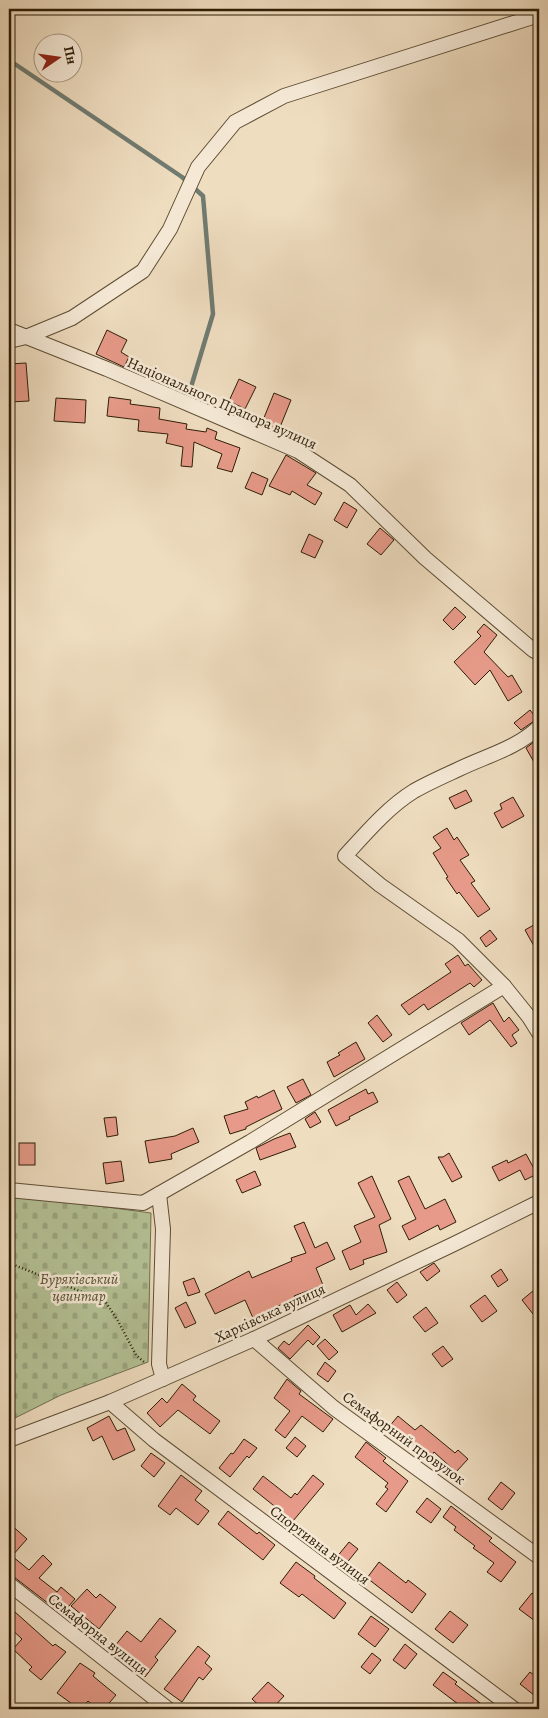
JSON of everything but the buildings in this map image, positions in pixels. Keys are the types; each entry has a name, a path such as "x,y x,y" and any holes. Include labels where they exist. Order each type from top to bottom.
{"street":[{"path":"9,341 26,337 72,318 143,271 170,229 198,167 235,122 284,96 539,15"},
{"name":"Національного Прапора вулиця","path":"9,330 298,452 350,485 425,558 533,650 539,653"},
{"path":"539,727 530,735 497,753 459,768 413,792 371,827 344,856 380,885 458,940 504,986 539,1032"},
{"path":"9,1190 143,1203 250,1142 504,986"},
{"path":"159,1194 163,1229 158,1364 163,1379"},
{"name":"Харківська вулиця","path":"9,1440 110,1402 254,1339 539,1202"},
{"name":"Семафорний провулок","path":"254,1339 334,1408 539,1557"},
{"name":"Спортивна вулиця","path":"110,1402 154,1440 514,1709"},
{"name":"Семафорна вулиця","path":"9,1584 168,1709"}],"path":[{"path":"9,1263 105,1300 136,1355 163,1379"}],"green space":[{"name":"Буряківський цвинтар","path":"9,1194 151,1213 148,1362 61,1395 9,1421"}],"waterway":[{"path":"9,60 182,177 203,196 213,314 188,397 192,399"}]}
